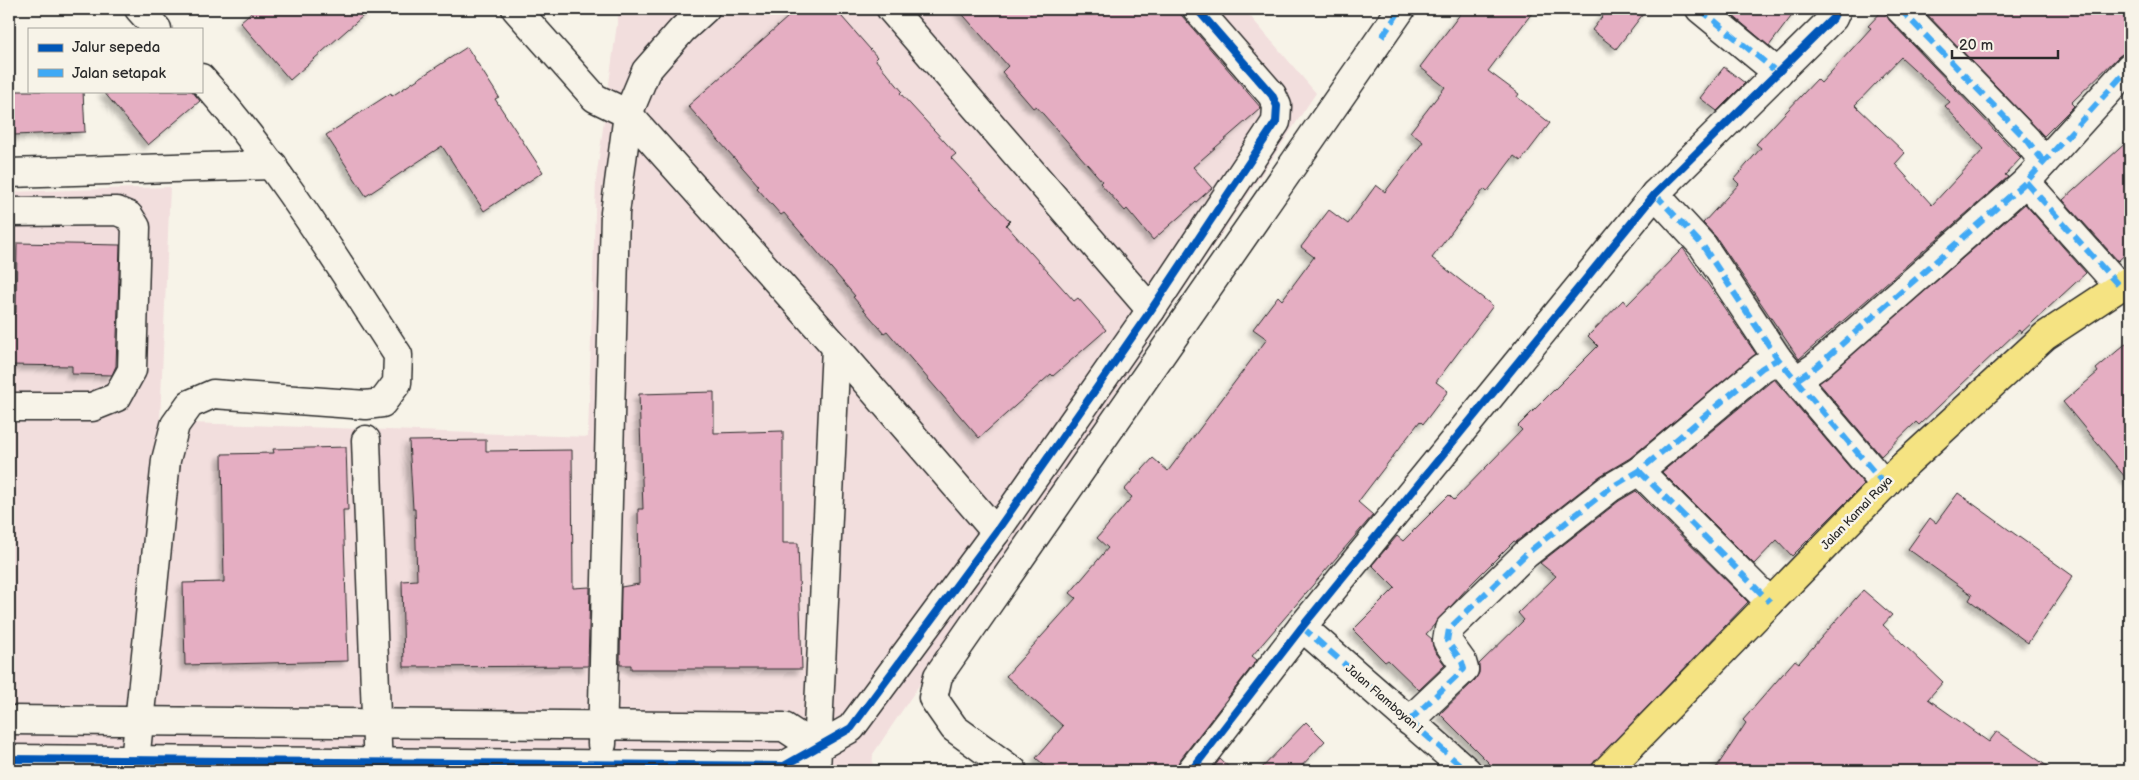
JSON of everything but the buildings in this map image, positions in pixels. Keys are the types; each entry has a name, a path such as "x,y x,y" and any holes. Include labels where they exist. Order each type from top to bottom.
{"main road":[{"name":"Jalan Kamal Raya","path":"1606,771 1885,485 2045,336 2125,283"}],"street":[{"path":"140,9 156,28"},
{"path":"516,9 595,98 628,114 836,347 996,532"},
{"path":"602,768 615,213 628,114 646,71 682,30 705,9"},
{"path":"891,9 1150,310"},
{"path":"9,759 135,766 602,768 784,766 816,760 851,728 996,532 1150,310 1276,122 1277,106 1272,95 1197,9"},
{"path":"1013,771 954,728 934,698 938,676 1401,9"},
{"path":"1700,9 1778,73"},
{"path":"1190,771 1302,627 1478,408 1655,194 1833,18 1837,9"},
{"path":"1900,9 2027,140 2044,162"},
{"path":"1798,379 1817,366 2026,182 2130,67"},
{"path":"135,766 166,460 175,425 190,404 213,394 366,405 382,403 397,383 398,354 273,165 240,121 202,79"},
{"path":"9,173 273,165"},
{"path":"2026,182 2125,283"},
{"path":"1655,194 1703,246 1778,358 1798,379 1885,485"},
{"path":"9,212 117,211 128,216 136,227 132,370 117,398 92,407 9,407"},
{"path":"816,760 836,347"},
{"path":"1409,721 1464,669 1462,662 1447,641 1450,629 1526,554 1610,488 1639,471 1762,368 1778,358"},
{"path":"366,440 378,767"},
{"path":"1639,471 1770,602"},
{"name":"Jalan Flamboyan I","path":"1302,627 1467,771"},
{"path":"9,720 784,727 816,760"}],"shaded area":[{"path":"619,9 1244,9 1316,93 873,754 872,771 9,771 9,192 170,187 160,422 588,437 596,180"}],"marked path":[{"path":"1382,37 1401,9"},
{"path":"1700,9 1778,73"},
{"path":"1900,9 2027,140 2044,162"},
{"path":"1798,379 1817,366 2026,182 2130,67"},
{"path":"2026,182 2120,287"},
{"path":"1655,194 1703,246 1778,359 1885,485"},
{"path":"1409,721 1464,669 1462,662 1447,641 1449,629 1526,554 1610,488 1639,471 1762,368 1778,359"},
{"path":"1639,471 1770,602"},
{"path":"1302,627 1467,771"}],"cycle path":[{"path":"9,759 784,766 851,728 996,532 1151,310 1276,122 1277,106 1272,95 1197,9"},
{"path":"1191,771 1302,627 1655,194 1833,18 1837,9"}]}
